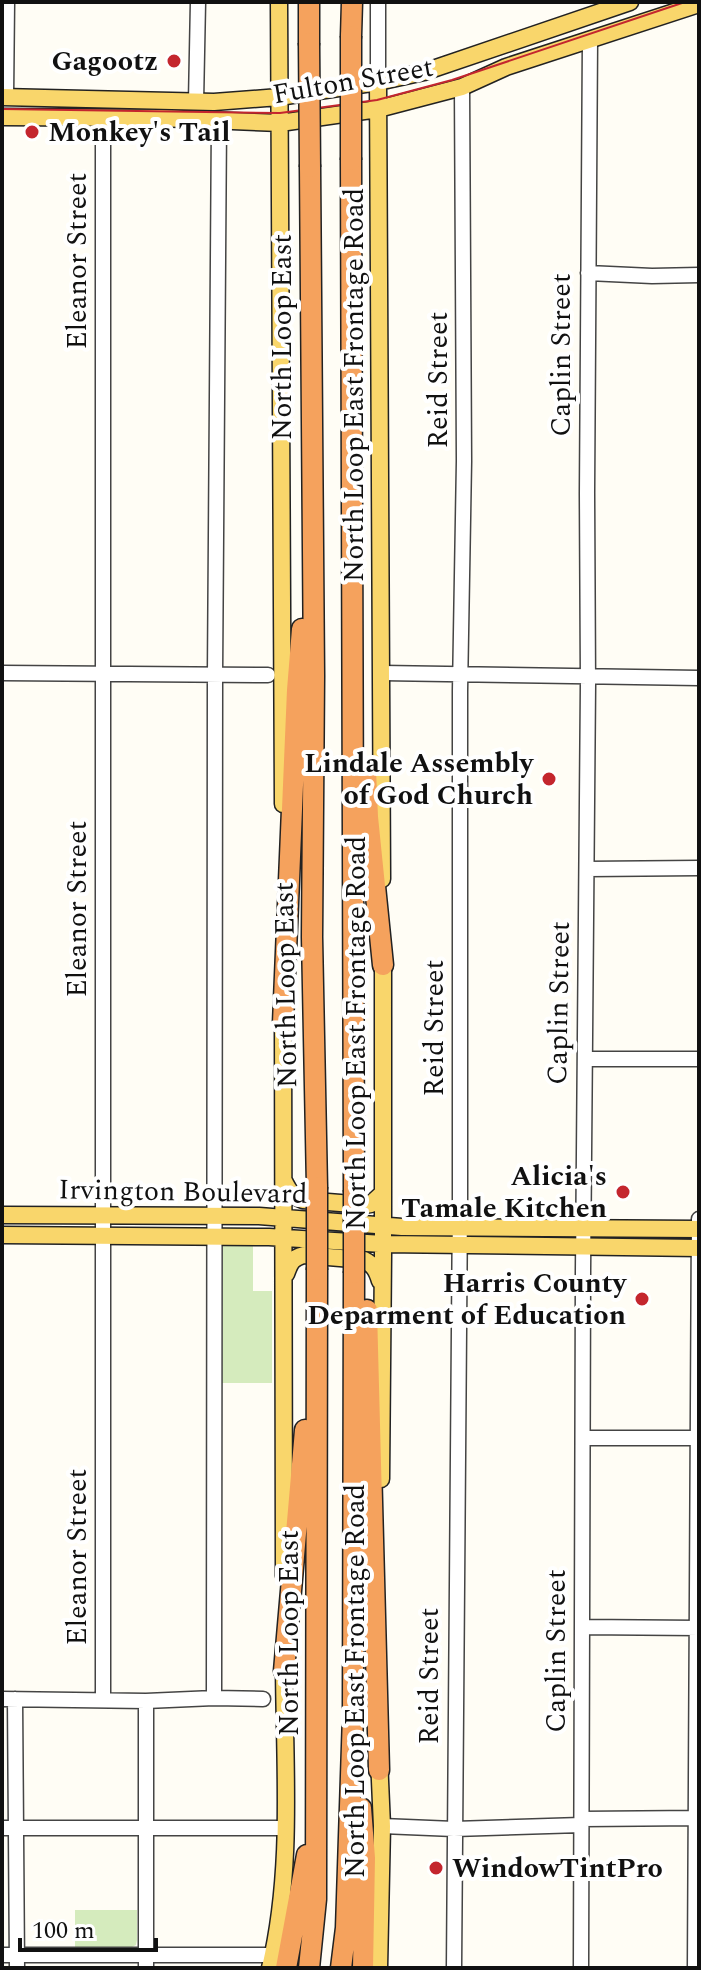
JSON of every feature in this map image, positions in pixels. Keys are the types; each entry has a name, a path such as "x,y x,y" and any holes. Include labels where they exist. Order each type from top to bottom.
{"highway":[{"name":"North Loop East","path":"309,2 314,676 312,937 317,1187 316,1899 309,1968"},
{"path":"351,6 353,1155 367,1192 379,1770"},
{"path":"283,1023 297,690 312,509"},
{"path":"353,532 368,817 383,965"},
{"path":"341,1968 346,1928 367,1278"},
{"path":"284,1671 317,1295"},
{"path":"353,1715 365,1858 363,1968"},
{"path":"276,1964 316,1808"}],"main road":[{"path":"276,1964 283,1895 285,1828 279,2"},
{"name":"Fulton Street","path":"4,97 214,102 279,97 378,82 424,72 630,2"},
{"name":"Fulton Street","path":"3,121 103,118 280,123 378,109 462,87 506,67 699,4"},
{"name":"North Loop East Frontage Road","path":"367,1278 383,1244 383,1225 367,1192 383,965 378,82"},
{"path":"283,1180 289,1191 303,1200 365,1205 371,1204 367,1192"},
{"name":"Irvington Boulevard","path":"2,1215 259,1216 459,1227 698,1248"},
{"name":"Irvington Boulevard","path":"2,1235 284,1237 383,1244 458,1245 699,1229"},
{"path":"284,1279 290,1263 304,1255 364,1260 377,1271 367,1278"},
{"name":"North Loop East Frontage Road","path":"379,1770 382,1826 379,1968"}],"street":[{"path":"4,97 7,2"},
{"path":"196,102 198,2"},
{"name":"North Loop East Frontage Road","path":"378,2 378,82"},
{"name":"Caplin Street","path":"581,1968 590,39"},
{"name":"Reid Street","path":"454,1968 464,491 462,87"},
{"name":"Eleanor Street","path":"103,118 103,1700"},
{"path":"214,1698 219,121"},
{"path":"588,273 699,275"},
{"path":"2,673 268,675"},
{"path":"382,673 699,678"},
{"path":"587,869 699,868"},
{"path":"585,1059 699,1059"},
{"path":"695,1968 699,1219"},
{"path":"583,1438 698,1438"},
{"path":"582,1627 698,1628"},
{"path":"263,1699 8,1699 12,1959 276,1964"},
{"path":"146,1701 146,1961"},
{"path":"382,1826 454,1829 698,1818"},
{"path":"8,1828 285,1828"}],"green space":[{"path":"223,1246 253,1246 253,1291 272,1291 272,1383 222,1383"},
{"path":"75,1910 137,1910 136,1945 75,1947"}],"tram line":[{"path":"2,109 280,113 377,100 452,80 685,2"}],"place":[{"name":"Gagootz","path":"174,61"},
{"name":"Monkey's Tail","path":"32,132"},
{"name":"Lindale Assembly of God Church","path":"549,779"},
{"name":"Alicia's Tamale Kitchen","path":"623,1192"},
{"name":"Harris County Deparment of Education","path":"642,1299"},
{"name":"WindowTintPro","path":"436,1868"}]}
